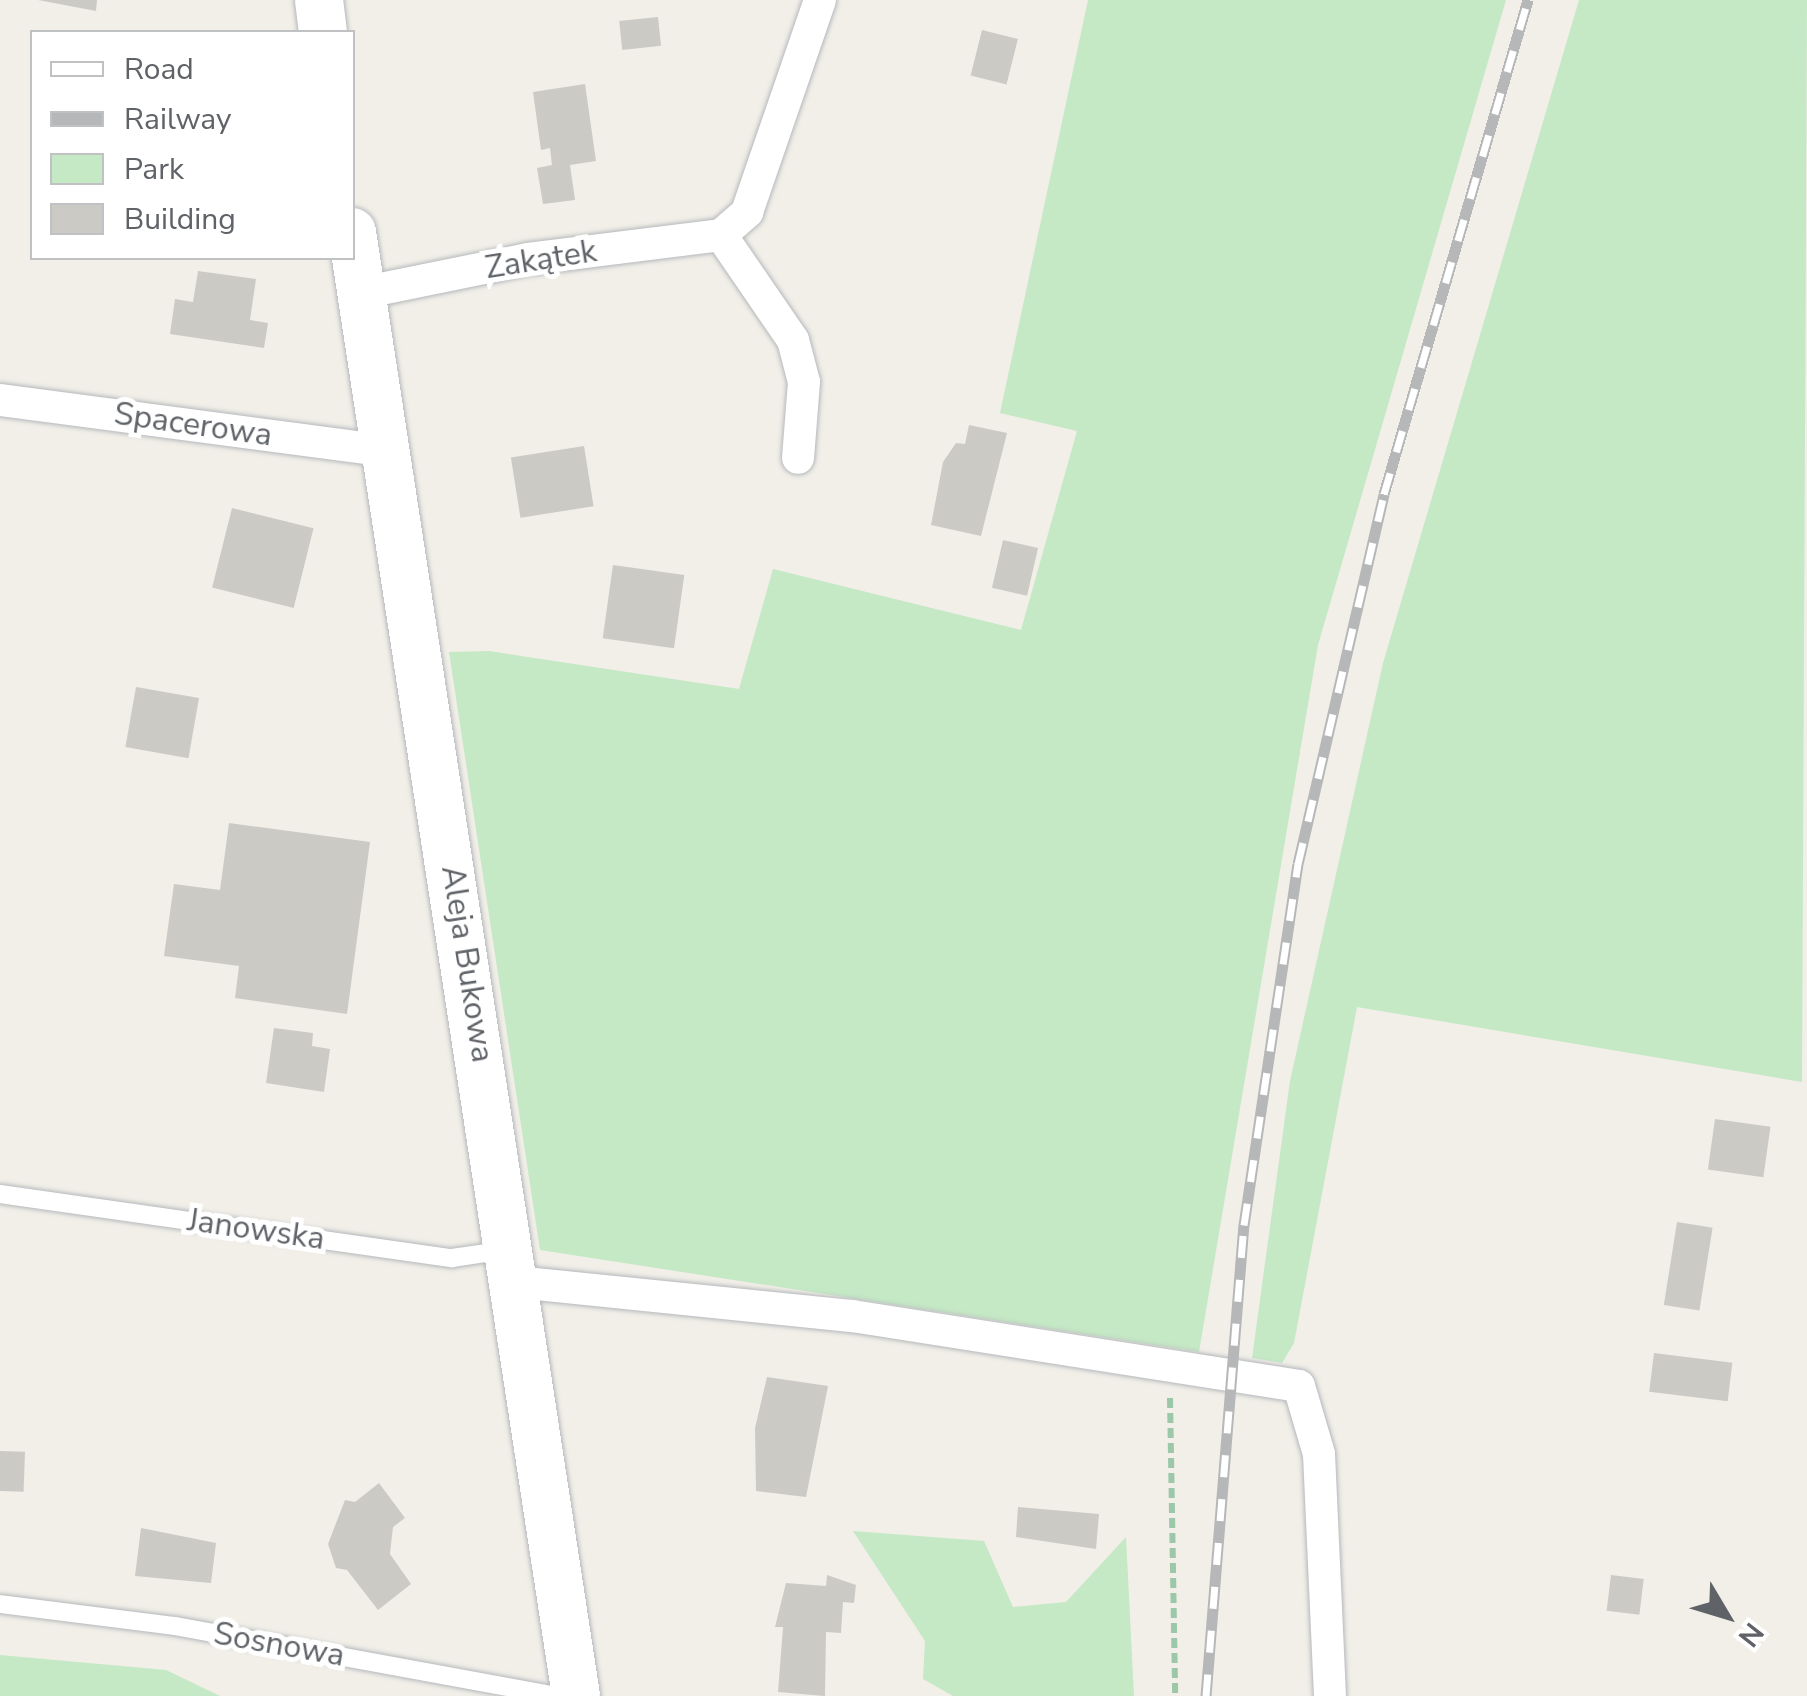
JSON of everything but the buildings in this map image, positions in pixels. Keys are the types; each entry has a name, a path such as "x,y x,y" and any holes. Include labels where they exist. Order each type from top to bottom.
{"street":[{"path":"318,0 323,30"},
{"path":"798,458 804,382 793,340 721,235 747,212 820,0"},
{"name":"Zakątek","path":"361,293 528,260 721,235"},
{"name":"Aleja Bukowa","path":"355,252 576,1696"},
{"name":"Spacerowa","path":"0,400 387,451"},
{"path":"513,1266 1299,1386 1318,1454 1330,1696"}],"lane":[{"name":"Janowska","path":"0,1194 513,1266"},
{"name":"Sosnowa","path":"0,1604 175,1626 557,1696"}],"path":[{"path":"1163,1364 1176,1424 1175,1696"}],"green space":[{"path":"1088,0 1506,0 1318,645 1199,1352 540,1250 449,652 489,651 739,689 773,569 1021,630 1077,431 1000,413"},
{"path":"1579,0 1807,0 1802,1082 1357,1007 1294,1343 1282,1363 1252,1358 1290,1081 1383,663"},
{"path":"853,1531 984,1541 1013,1607 1066,1602 1126,1537 1134,1696 953,1696 923,1679 925,1641"},
{"path":"0,1655 166,1670 220,1696 0,1696"}],"railway":[{"path":"1206,1696 1244,1225 1298,864 1384,494 1528,0"}]}
